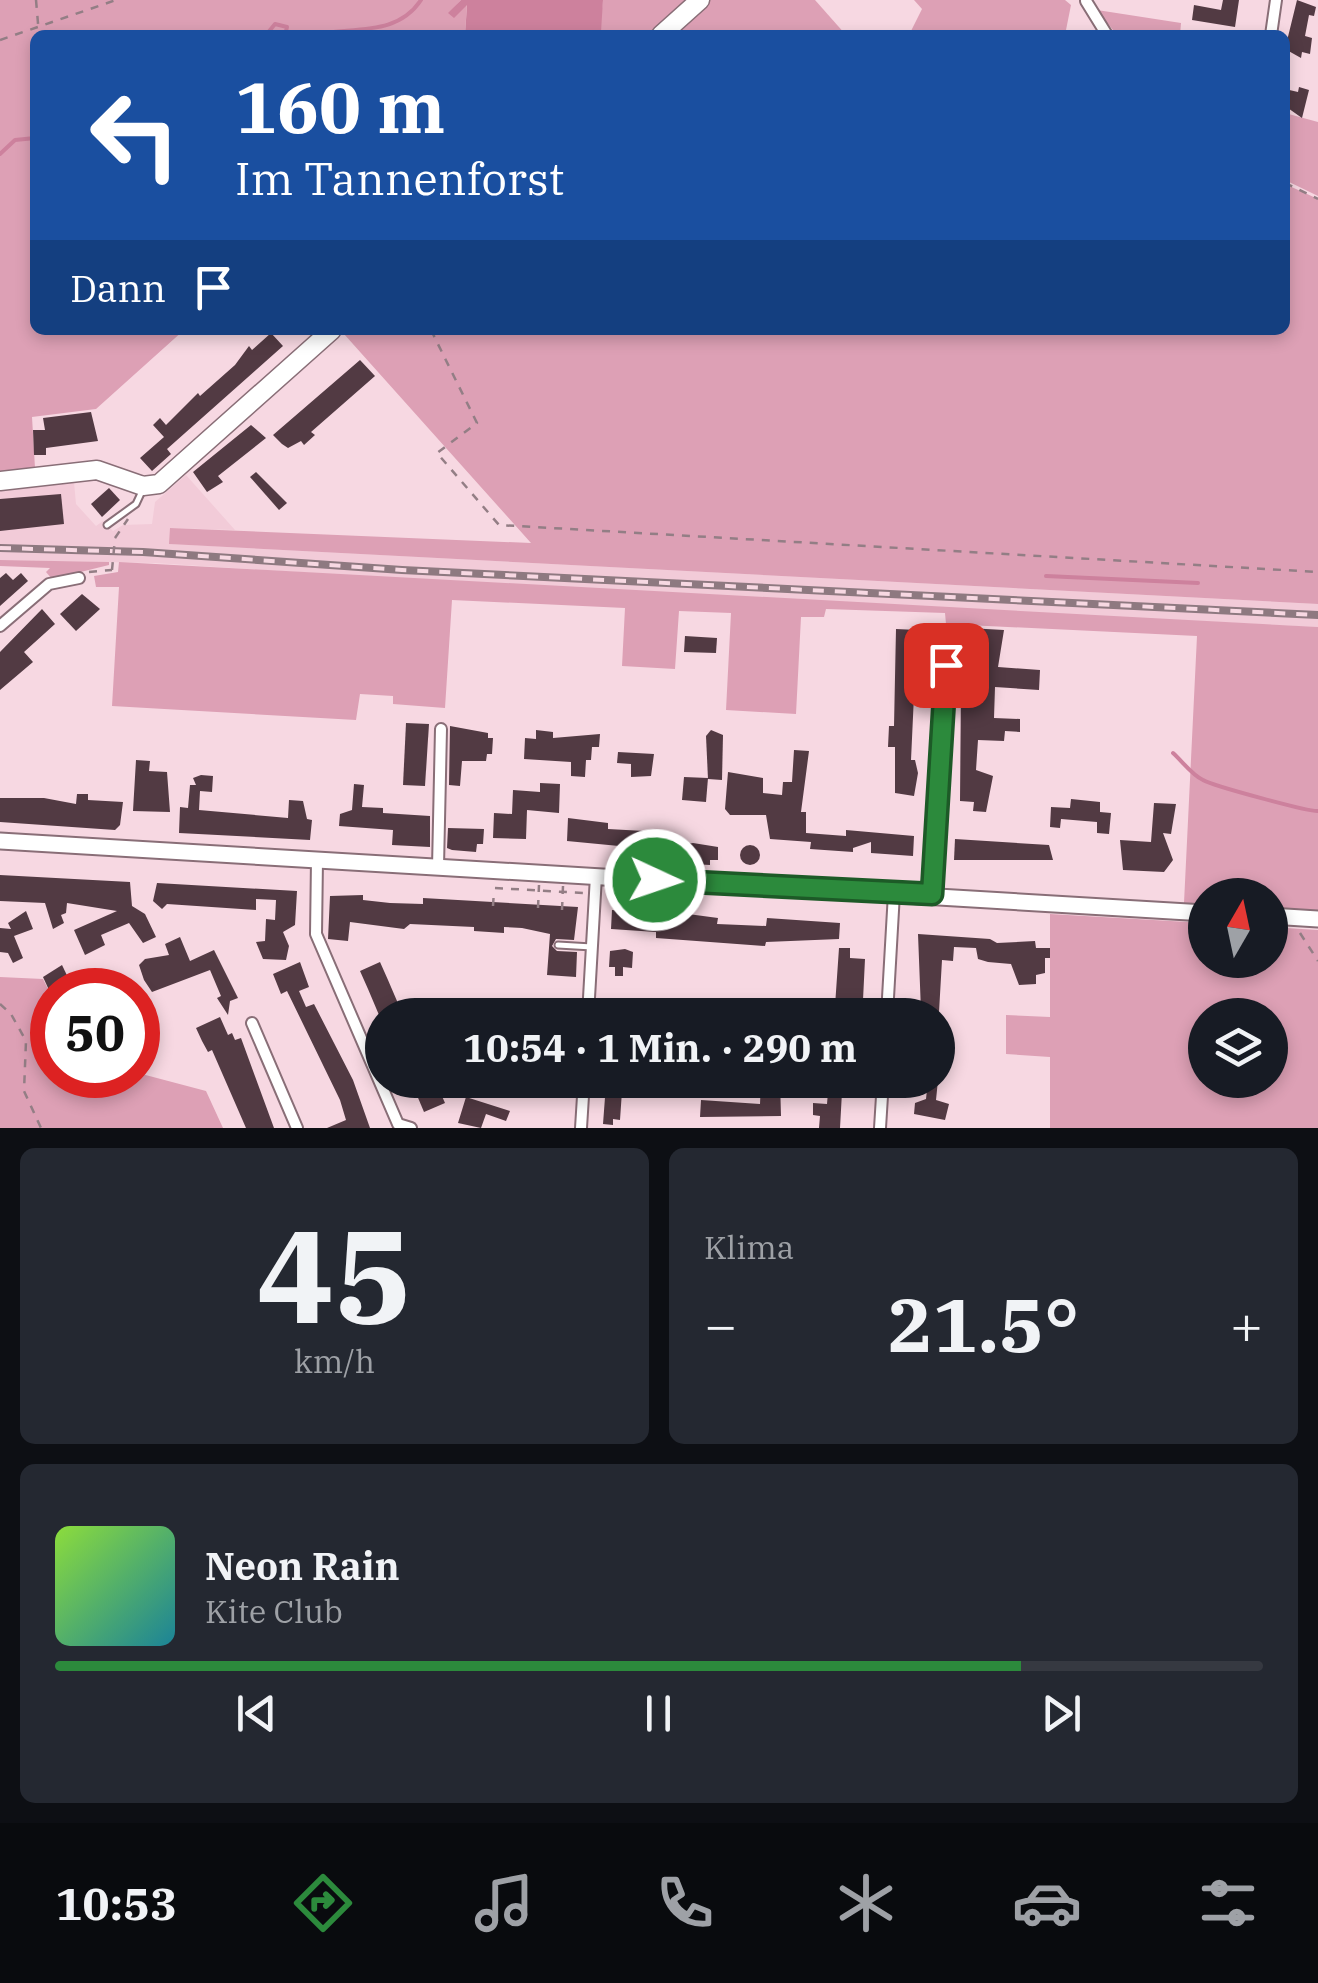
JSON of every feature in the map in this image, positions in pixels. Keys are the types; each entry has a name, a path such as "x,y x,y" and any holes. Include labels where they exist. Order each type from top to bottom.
{"main road":[{"path":"667,30 700,0"},
{"path":"0,481 98,470 143,486 166,480 326,335"},
{"path":"0,841 1188,912"},
{"path":"1288,917 1318,919"}],"street":[{"path":"1272,30 1276,0"},
{"path":"1086,1 1104,30"},
{"path":"0,626 48,584 79,578"},
{"path":"932,894 946,665"},
{"path":"438,867 441,729"},
{"path":"317,860 316,934 397,1126 410,1128"},
{"path":"589,998 596,876"},
{"path":"888,998 894,892"},
{"path":"252,1023 298,1128"},
{"path":"581,1128 583,1098"},
{"path":"880,1128 882,1098"}],"lane":[{"path":"107,525 136,504 143,486"},
{"path":"558,945 592,947"}],"path":[{"path":"36,0 36,28"},
{"path":"0,40 116,0"},
{"path":"1290,185 1318,199"},
{"path":"434,335 477,422 438,453 499,525 1318,572"},
{"path":"91,571 114,570 116,538 128,522"},
{"path":"494,906 495,888 595,894"},
{"path":"538,908 539,891"},
{"path":"562,910 563,892"},
{"path":"1300,918 1300,936 1318,960"},
{"path":"0,1004 12,1014 26,1041 24,1091 41,1128"}],"shaded area":[{"path":"0,0 461,0 449,13 467,3 465,30 30,30 30,335 178,335 96,409 32,417 35,468 0,472"},
{"path":"461,0 603,0 601,30 465,30 467,5 454,18 448,13"},
{"path":"603,0 686,0 653,30 600,30"},
{"path":"708,0 815,0 842,30 679,30"},
{"path":"914,0 1065,0 1071,5 1066,30 912,30 922,9"},
{"path":"1097,10 1181,23 1180,30 1113,30"},
{"path":"1290,114 1318,122 1318,196 1290,182"},
{"path":"1290,186 1318,199 1318,604 169,544 170,528 531,543 345,335 1290,335"},
{"path":"186,475 235,530 170,528 170,544 1318,604 1318,627 642,594 155,563 0,560 0,489 74,482 76,504 96,526 103,521 113,531 123,525 152,524 155,502"},
{"path":"0,560 109,565 52,579 46,572 50,568 0,566"},
{"path":"119,562 1318,627 1318,913 1288,911 1288,878 1188,878 1188,904 1184,903 1197,636 946,624 945,613 826,609 824,617 801,617 796,714 726,710 731,613 679,611 675,669 622,666 625,608 452,600 445,708 393,704 393,696 360,694 356,720 112,706 119,587 96,587 94,576 118,572"},
{"path":"1050,914 1188,922 1188,978 1288,978 1288,928 1318,930 1318,1128 1050,1128 1050,1057 1006,1054 1006,1015 1050,1017"},
{"path":"0,977 30,978 30,1098 160,1098 160,1079 206,1091 223,1128 0,1128"}],"building":[{"path":"1223,0 1239,0 1235,27 1192,20 1194,5 1221,10"},
{"path":"1297,0 1316,7 1314,16 1309,15 1305,36 1312,38 1310,54 1302,52 1301,58 1290,52 1290,30"},
{"path":"1299,87 1309,90 1302,118 1290,110 1290,90 1298,92"},
{"path":"269,335 283,346 167,449 171,454 152,471 140,458 164,437 153,425 160,418 166,425 198,393 200,396 235,365 249,346 252,350"},
{"path":"360,360 375,376 311,432 315,435 304,445 301,441 288,448 273,435"},
{"path":"91,412 98,441 46,448 46,455 34,455 33,430 45,430 43,418"},
{"path":"251,425 266,438 218,476 223,482 207,492 193,472"},
{"path":"256,472 287,503 279,510 250,477"},
{"path":"109,488 120,500 102,517 91,504"},
{"path":"61,494 64,524 0,531 0,499"},
{"path":"6,573 13,580 21,573 28,581 0,606 0,578"},
{"path":"82,594 100,609 76,631 60,614"},
{"path":"42,609 55,624 24,652 33,662 0,690 0,652"},
{"path":"968,628 1004,630 998,667 1040,670 1039,690 995,687 994,718 1020,719 1020,732 1005,731 1004,741 978,740 976,770 993,776 986,812 973,811 974,802 960,801 961,687"},
{"path":"896,629 917,630 911,760 915,760 918,773 914,796 895,793 895,747 888,747 889,726 894,726"},
{"path":"685,636 717,638 716,653 684,652"},
{"path":"406,723 429,724 425,786 403,785"},
{"path":"450,726 488,733 488,738 493,738 492,754 487,754 486,761 462,761 460,786 449,785"},
{"path":"536,730 553,732 553,738 600,734 599,747 592,747 591,760 586,760 585,777 571,776 571,762 524,759 525,738 536,739"},
{"path":"711,730 723,735 722,780 708,779 706,736"},
{"path":"794,750 809,751 801,812 806,812 806,833 846,836 846,830 914,836 913,856 871,853 871,842 853,848 853,852 810,849 811,842 770,839 766,815 730,815 725,809 728,772 763,778 763,793 782,795 783,782 792,782"},
{"path":"618,752 654,754 651,776 631,777 631,764 617,763"},
{"path":"136,760 150,761 149,771 167,772 170,812 133,811"},
{"path":"213,776 212,792 200,791 199,810 288,818 289,800 303,801 307,819 312,820 310,840 179,833 180,807 188,808 190,785 196,785 193,778"},
{"path":"684,777 708,778 706,802 682,800"},
{"path":"540,783 560,784 559,813 527,810 526,839 493,838 494,813 512,814 513,790 540,792"},
{"path":"354,784 364,785 362,807 383,808 383,813 430,816 430,847 392,845 393,830 339,826 340,814 352,810"},
{"path":"77,794 88,794 88,800 123,802 120,825 115,830 0,822 0,798 44,798 76,804"},
{"path":"1071,799 1100,802 1100,812 1111,813 1109,834 1097,833 1097,822 1061,819 1060,828 1050,827 1051,807 1070,808"},
{"path":"1154,803 1176,804 1171,834 1163,833 1173,860 1164,872 1123,870 1120,840 1151,842"},
{"path":"568,818 608,823 608,829 644,831 642,854 634,854 634,861 618,860 619,846 567,841"},
{"path":"448,828 484,829 483,844 477,844 476,852 447,848"},
{"path":"955,839 1049,845 1053,860 954,860"},
{"path":"693,843 718,847 718,860 710,860 710,865 675,863 676,846"},
{"path":"746,845 754,845 760,855 754,865 746,865 740,859 740,851"},
{"path":"0,875 130,882 132,906 145,914 156,937 143,943 129,923 101,935 105,945 85,955 74,930 117,911 67,903 66,913 61,915 64,923 53,929 45,903 0,901"},
{"path":"157,883 297,891 295,925 283,932 289,946 286,960 263,959 256,942 265,941 266,919 275,920 276,900 256,899 256,910 167,904 162,909 153,901"},
{"path":"363,895 363,900 390,903 423,904 423,898 578,907 574,940 556,939 552,946 557,951 577,952 576,977 547,975 550,934 522,928 504,927 504,933 474,931 474,927 410,924 404,929 350,922 348,941 328,939 330,896"},
{"path":"612,910 718,918 717,924 766,926 767,918 840,923 839,939 766,942 765,946 656,938 656,932 611,929"},
{"path":"26,911 33,929 14,936 23,958 13,963 8,953 0,952 0,928 11,929 8,923"},
{"path":"918,934 990,939 997,943 1035,941 1036,948 1050,948 1045,973 1036,975 1036,984 1019,985 1011,964 978,959 976,948 954,947 953,961 942,960 940,998 920,998"},
{"path":"180,937 190,961 214,950 238,998 230,1001 228,1015 217,998 221,996 210,970 160,989 160,968 140,968 145,959 169,955 165,944"},
{"path":"839,948 850,948 850,958 865,959 863,998 836,998"},
{"path":"610,951 633,952 632,968 623,967 623,976 615,976 615,967 609,967"},
{"path":"300,962 309,987 299,991 306,1007 314,1004 353,1080 370,1128 327,1128 346,1120 340,1100 287,991 281,994 273,974"},
{"path":"380,962 396,998 372,998 360,971"},
{"path":"220,1017 228,1035 232,1033 235,1040 241,1038 274,1128 246,1128 212,1050 208,1052 202,1041 196,1028"},
{"path":"418,1098 443,1098 445,1103 424,1112"},
{"path":"466,1098 510,1111 506,1121 486,1114 481,1128 458,1123"},
{"path":"605,1098 622,1098 620,1120 613,1119 613,1125 603,1124"},
{"path":"760,1098 780,1098 781,1116 700,1117 701,1100 760,1104"},
{"path":"828,1098 842,1098 840,1128 819,1128 820,1116 813,1115 813,1103 827,1104"},
{"path":"936,1098 949,1104 945,1120 914,1114 915,1103"}],"waterway":[{"path":"349,30 399,20 421,0"},
{"path":"270,30 275,24 286,30"},
{"path":"0,154 15,140 30,138"},
{"path":"1046,576 1198,583"},
{"path":"1173,753 1195,775 1210,783 1318,811"}],"railway":[{"path":"0,548 143,552 402,570 1318,615"}],"route":[{"path":"655,880 932,894 946,665"}]}
